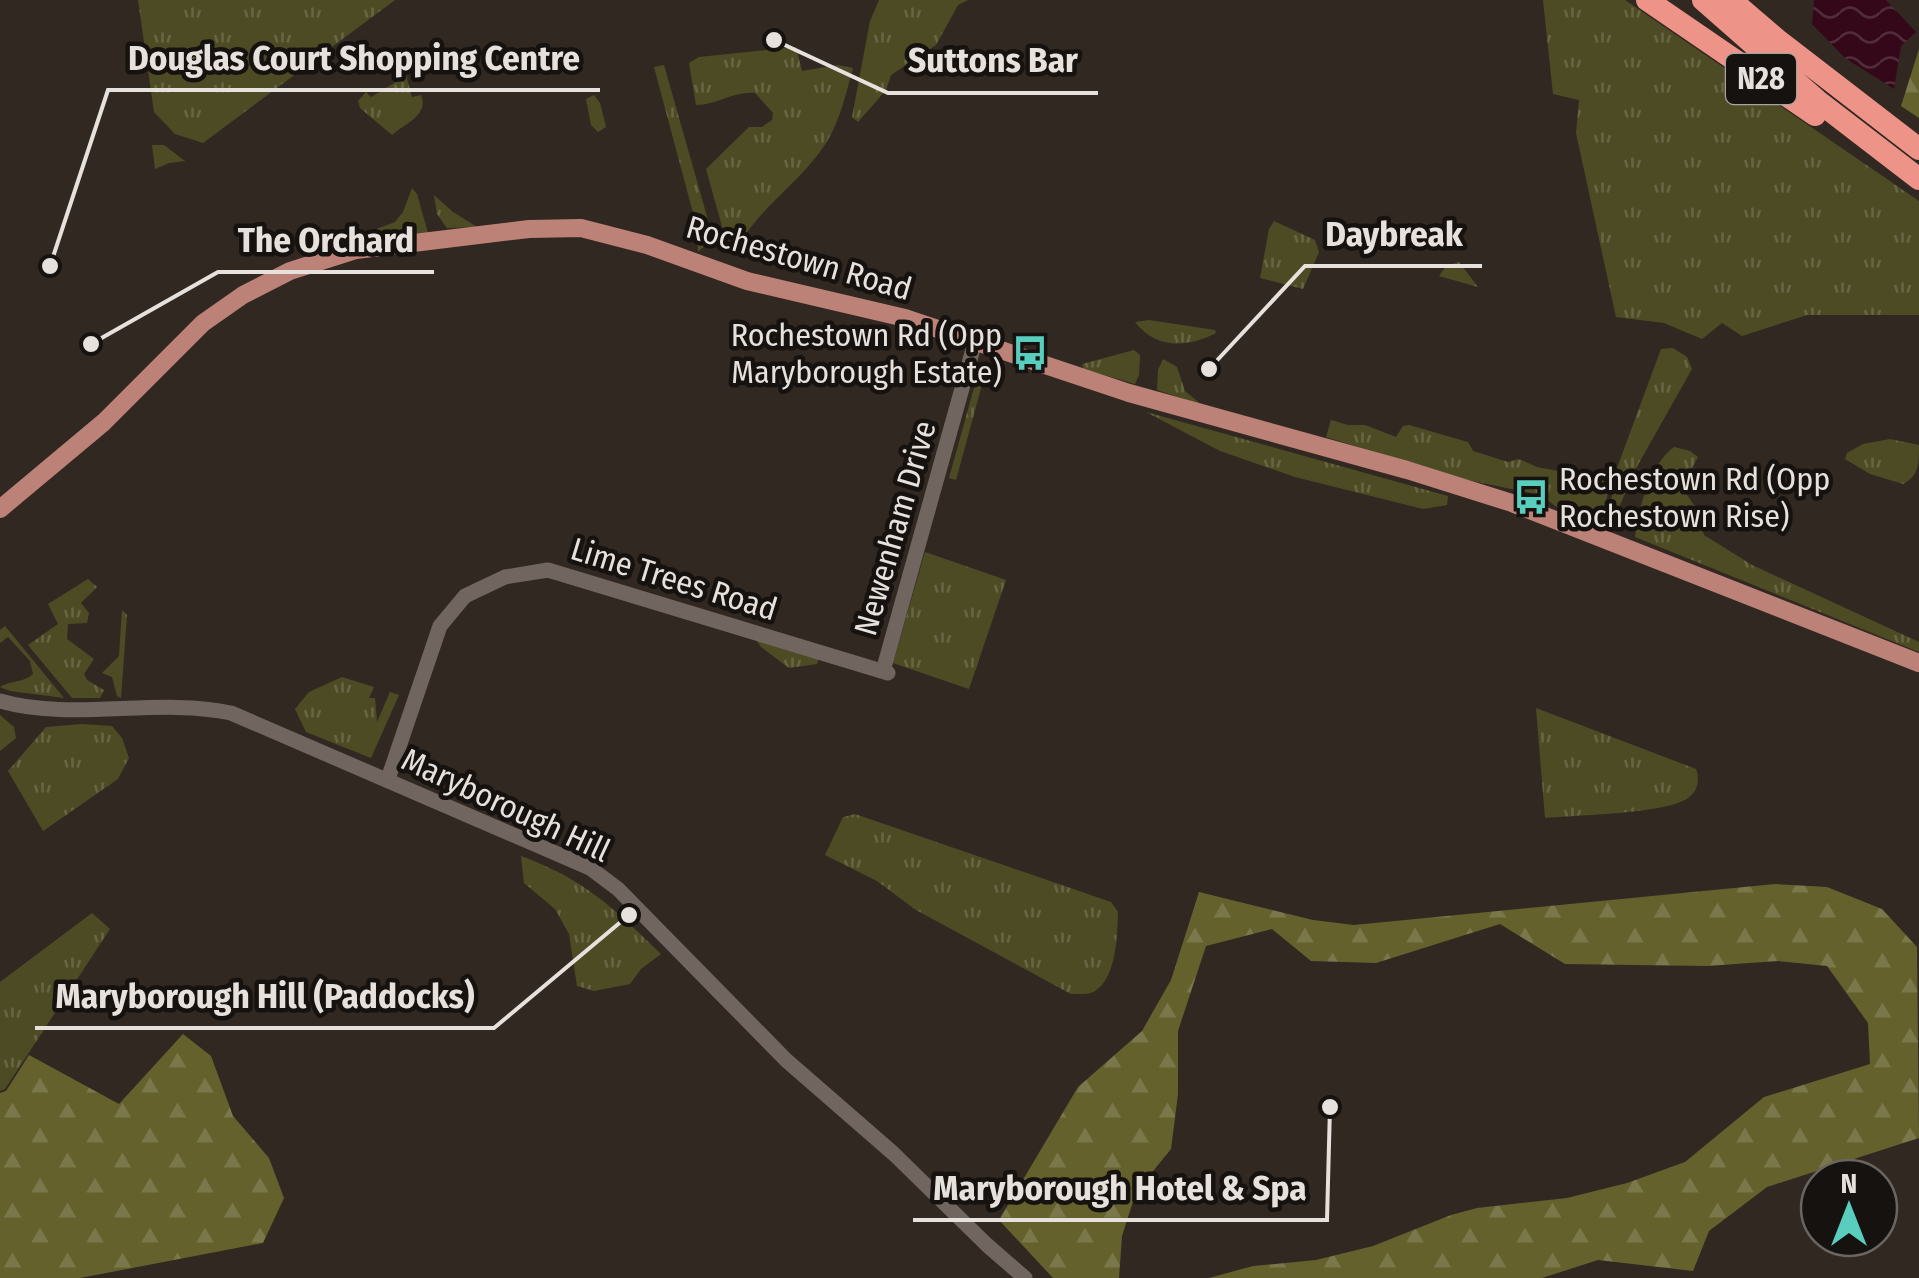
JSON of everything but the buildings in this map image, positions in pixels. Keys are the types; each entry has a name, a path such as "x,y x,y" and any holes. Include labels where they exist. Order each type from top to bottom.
{"highway":[{"name":"N28","path":"1647,0 1803,107 1919,179"},
{"name":"N28","path":"1703,0 1879,152"},
{"name":"N28","path":"1731,0 1919,149"},
{"path":"1749,0 1820,74"}],"main road":[{"name":"Rochestown Road","path":"0,509 104,422 176,348 232,302 290,271 356,250 529,229 580,228 647,245 748,281 905,318 1129,393 1512,503 1919,663"}],"street":[{"name":"Newenham Drive","path":"885,672 975,342"},
{"name":"Lime Trees Road","path":"388,779 440,626 465,596 505,577 548,570 885,672"},
{"name":"Maryborough Hill","path":"0,701 30,707 214,709 231,713 590,868 786,1060 894,1154 1025,1278"}],"green space":[{"path":"138,0 395,0 203,143 175,134 154,112"},
{"path":"879,0 968,0 958,5 936,45 891,75 886,90 858,122 852,117 870,21"},
{"path":"1543,0 1625,0 1919,201 1919,315 1807,315 1742,336 1722,323 1702,339 1664,323 1616,317 1576,133 1579,100 1553,94"},
{"path":"796,47 802,71 837,65 853,68 848,87 826,143 743,238 723,230 706,169 749,127 762,127 772,120 773,113 755,93 696,105 689,63 699,57"},
{"path":"1919,49 1919,118 1901,106"},
{"path":"664,65 710,227 708,243 698,252 696,224 654,67"},
{"path":"399,66 404,67 412,97 421,95 423,102 415,118 392,135 360,108 358,101 366,92 371,97 399,80"},
{"path":"594,95 606,127 598,132 591,125 586,99"},
{"path":"152,145 164,145 185,161 155,169"},
{"path":"412,188 428,233 350,239 395,222"},
{"path":"434,195 477,227 447,228 437,214"},
{"path":"1274,221 1315,240 1319,252 1303,289 1260,278"},
{"path":"1459,262 1478,287 1439,276 1446,266"},
{"path":"1149,320 1216,333 1172,343 1152,337 1135,322"},
{"path":"1673,348 1687,357 1692,369 1631,477 1614,476 1661,349"},
{"path":"1134,350 1140,355 1135,384 1083,369 1082,364"},
{"path":"1163,359 1177,367 1185,391 1202,405 1157,390"},
{"path":"977,377 983,381 956,480 949,478"},
{"path":"1146,412 1448,496 1447,505 1423,509 1295,477 1220,451"},
{"path":"1331,420 1365,425 1396,437 1403,426 1409,425 1468,442 1473,451 1508,462 1519,459 1537,467 1611,481 1600,526 1531,493 1458,478 1326,437"},
{"path":"1890,439 1919,445 1917,468 1903,484 1870,474 1845,459 1847,453 1863,444"},
{"path":"1674,447 1698,457 1686,479 1685,492 1698,511 1704,535 1752,565 1919,642 1919,652 1635,537 1652,475"},
{"path":"1616,481 1630,482 1614,519 1609,519 1608,510"},
{"path":"925,552 1006,580 969,689 893,663"},
{"path":"88,579 97,587 81,603 89,613 87,623 68,624 67,639 94,659 84,674 104,690 100,698 72,698 28,645 58,624 48,604"},
{"path":"122,610 127,615 121,698 112,677 102,673 119,656"},
{"path":"5,626 64,698 0,687 33,674 30,661 8,637 0,643 0,630"},
{"path":"755,638 819,658 817,664 789,668"},
{"path":"342,677 374,687 369,698 375,698 377,722 390,692 399,695 371,758 306,732 295,709 309,692"},
{"path":"1536,708 1696,769 1696,789 1688,798 1661,807 1545,818"},
{"path":"0,715 14,727 16,738 0,751"},
{"path":"112,726 122,738 129,758 118,779 43,831 8,771 46,727"},
{"path":"855,814 1111,902 1118,912 1108,976 1095,991 1071,994 916,910 877,881 825,855 843,817"},
{"path":"521,856 597,896 661,954 641,969 630,984 594,991 577,986 569,934 555,909 524,883"},
{"path":"1775,884 1827,887 1882,909 1917,947 1919,1138 1857,1158 1799,1158 1799,1177 1767,1187 1709,1231 1693,1271 1598,1260 1542,1278 1209,1278 1253,1266 1316,1260 1373,1246 1477,1208 1567,1198 1627,1183 1685,1162 1764,1097 1870,1064 1868,1023 1827,966 1778,961 1707,966 1565,964 1500,924 1376,963 1311,961 1272,929 1206,946 1178,1031 1178,1094 1171,1149 1136,1192 1122,1236 1119,1278 1053,1278 999,1220 1078,1087 1142,1031 1171,980 1199,892 1313,920 1354,925"},
{"path":"92,913 110,929 5,1089 0,1091 0,982"},
{"path":"183,1034 211,1056 233,1116 269,1158 284,1198 263,1243 80,1278 0,1278 0,1093 6,1091 29,1055 119,1104"}],"water":[{"path":"1814,0 1886,0 1916,32 1901,46 1894,89 1845,58 1812,24"}],"place":[{"name":"Suttons Bar","path":"774,40"},
{"name":"Douglas Court Shopping Centre","path":"50,266"},
{"name":"The Orchard","path":"91,344"},
{"name":"Rochestown Rd (Opp Maryborough Estate)","path":"1030,353"},
{"name":"Daybreak","path":"1209,369"},
{"name":"Rochestown Rd (Opp Rochestown Rise)","path":"1531,497"},
{"name":"Maryborough Hill (Paddocks)","path":"629,915"},
{"name":"Maryborough Hotel & Spa","path":"1330,1107"}]}
